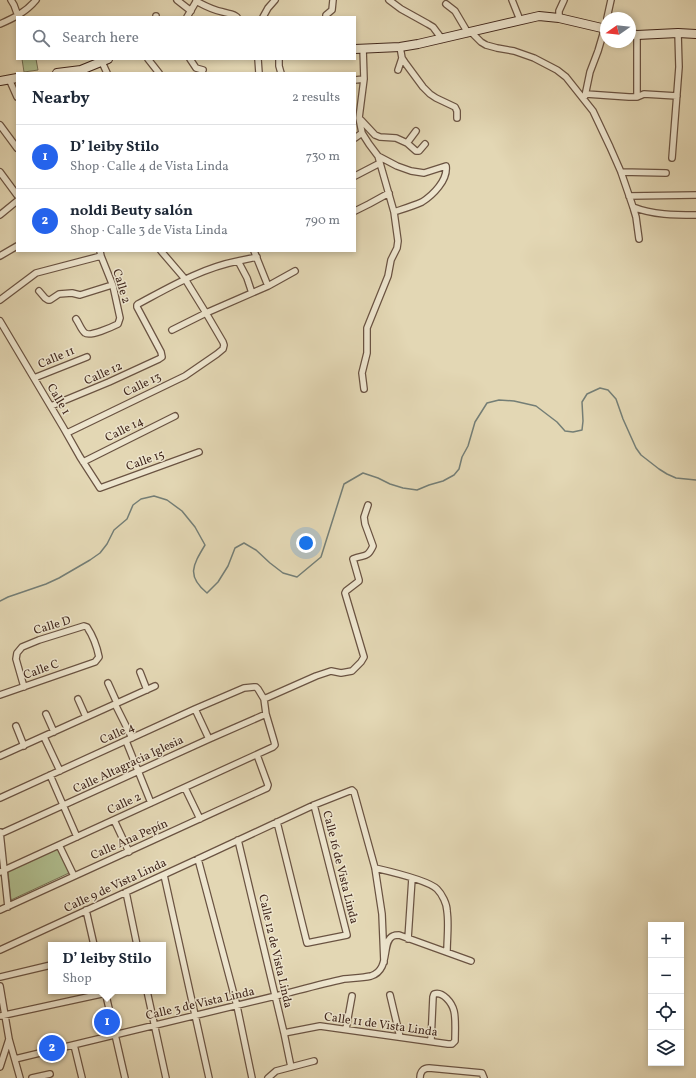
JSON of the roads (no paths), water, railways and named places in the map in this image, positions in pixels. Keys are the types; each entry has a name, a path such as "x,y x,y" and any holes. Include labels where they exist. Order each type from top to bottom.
{"street":[{"path":"11,0 18,16 36,0"},
{"path":"177,0 191,11"},
{"path":"264,16 275,0"},
{"path":"324,16 332,10 333,0"},
{"path":"389,0 401,9 433,27 442,39"},
{"path":"512,0 520,20"},
{"path":"559,18 559,11 564,0"},
{"path":"608,12 611,0"},
{"path":"188,16 196,1 208,8 236,16"},
{"path":"446,4 455,11 470,33 481,42 486,45 514,51 534,58 557,70 566,77 596,116 621,172 636,217 638,240"},
{"path":"364,389 362,372 367,353 366,328 388,276 391,260 398,241 394,212 378,156 362,133 358,105 364,79 359,49 400,47 418,44 539,16 559,18 600,26"},
{"path":"0,24 16,17"},
{"path":"672,158 679,67 678,33"},
{"path":"636,35 678,33 696,34"},
{"path":"584,101 590,72 600,45"},
{"path":"400,47 402,58 411,73 430,94 455,107 457,111 457,118"},
{"path":"635,48 637,97"},
{"path":"398,70 402,58"},
{"path":"149,60 158,72"},
{"path":"191,60 196,68 203,70"},
{"path":"258,60 259,72"},
{"path":"279,60 281,72"},
{"path":"81,72 105,61 107,72"},
{"path":"0,80 13,78 16,92"},
{"path":"356,80 364,79"},
{"path":"586,94 629,98 644,94 677,96"},
{"path":"359,118 375,135 380,138 396,138 407,142 418,152 425,144"},
{"path":"0,126 16,147"},
{"path":"407,142 416,131"},
{"path":"356,137 362,133"},
{"path":"378,156 397,166 411,171 424,173 446,166 447,171 442,182 433,193 422,202 394,212"},
{"path":"356,175 380,163"},
{"path":"0,172 16,194"},
{"path":"621,172 666,173"},
{"path":"356,210 389,193"},
{"path":"629,196 696,195"},
{"path":"0,215 16,202"},
{"path":"633,207 644,211 666,215 696,215"},
{"path":"0,256 16,247"},
{"path":"162,252 185,279 206,313"},
{"path":"254,252 268,286"},
{"path":"0,300 36,273 100,254"},
{"name":"Calle 2","path":"76,319 82,330 88,334 104,330 118,324 120,318 112,285 100,254"},
{"path":"185,279 215,267 257,257"},
{"path":"238,261 247,278 252,294"},
{"path":"172,330 206,313 252,294 295,271"},
{"name":"Calle 12","path":"51,406 109,382 162,357 161,352 137,305 185,279"},
{"path":"39,291 45,298 50,300 59,294 72,293 80,295 112,285"},
{"name":"Calle 13","path":"67,433 185,376 218,354 223,349 224,345 206,313"},
{"name":"Calle 1","path":"0,320 83,462 100,488"},
{"name":"Calle 11","path":"34,378 87,357"},
{"name":"Calle 14","path":"83,462 175,416"},
{"name":"Calle 15","path":"100,488 199,452"},
{"path":"266,714 264,699 331,671 341,673 352,671 364,657 345,593 359,581 354,559 370,553 373,546 364,517 368,505"},
{"name":"Calle D","path":"24,687 16,659 17,653 22,647 39,640 84,626 87,627 98,650 99,658 90,664"},
{"name":"Calle C","path":"0,695 90,664"},
{"path":"140,672 147,690"},
{"path":"108,683 129,740 138,772 151,803"},
{"path":"0,756 155,686"},
{"name":"Calle 4","path":"0,798 244,688 258,688 264,699"},
{"path":"78,699 86,717"},
{"path":"195,709 209,739"},
{"path":"46,714 54,732"},
{"name":"Calle 2","path":"2,871 273,747 275,745 266,714"},
{"name":"Calle Altagracia Iglesia","path":"0,833 266,714"},
{"path":"16,726 24,746"},
{"path":"44,737 60,771"},
{"name":"Calle Ana Pepín","path":"0,910 267,788 268,785 257,755"},
{"path":"50,775 76,837"},
{"path":"185,788 200,819"},
{"name":"Calle 9 de Vista Linda","path":"0,950 348,790 352,790 354,792 375,868"},
{"name":"Calle 16 de Vista Linda","path":"277,822 307,943 347,935 314,805"},
{"path":"114,820 129,852"},
{"path":"0,833 2,871 8,907"},
{"name":"Calle 12 de Vista Linda","path":"238,840 291,1067"},
{"path":"59,845 74,876"},
{"path":"198,860 237,1006 252,1078"},
{"path":"384,962 382,914 375,868 395,872 436,888 444,901 447,910 447,952"},
{"path":"164,875 194,1016 209,1078"},
{"path":"408,939 412,878"},
{"path":"126,892 136,942"},
{"path":"86,910 93,942"},
{"path":"384,962 390,938 399,935 471,961"},
{"name":"Calle 3 de Vista Linda","path":"15,1059 345,979 367,977 378,972 382,968 384,962"},
{"path":"0,977 48,966"},
{"path":"0,986 2,1016 20,1078"},
{"name":"Calle 11 de Vista Linda","path":"284,1033 320,1026 452,1044 454,1041 454,1010 445,996 436,993 433,997 431,1041"},
{"path":"2,1016 97,994"},
{"path":"106,994 125,1078"},
{"path":"148,994 166,1078"},
{"path":"390,995 400,1037"},
{"path":"346,1029 352,996"},
{"path":"0,1067 9,1039"},
{"path":"74,1045 82,1078"},
{"path":"268,1078 276,1071 314,1060"},
{"path":"420,1078 421,1072 425,1068 482,1073 484,1078"},
{"path":"456,1070 458,1078"},
{"path":"32,1078 50,1074"}],"waterway":[{"path":"0,601 46,584 90,560 100,553 107,544 114,530 127,519 133,505 141,499 154,496 167,500 182,511 195,527 205,545 195,564 194,576 200,587 207,593 218,582 228,566 235,548 244,543 256,550 283,573 297,577 321,557 344,484 363,473 390,484 417,490 443,481 454,475 459,469 475,422 487,403 499,400 514,401 536,406 557,422 565,431 573,432 582,430 582,402 587,394 600,388 608,390 616,399 623,419 636,448 641,455 667,474 676,478 696,480"}],"place":[{"name":"D’ leiby Stilo","path":"107,1022"},
{"name":"noldi Beuty salón","path":"52,1048"}]}
